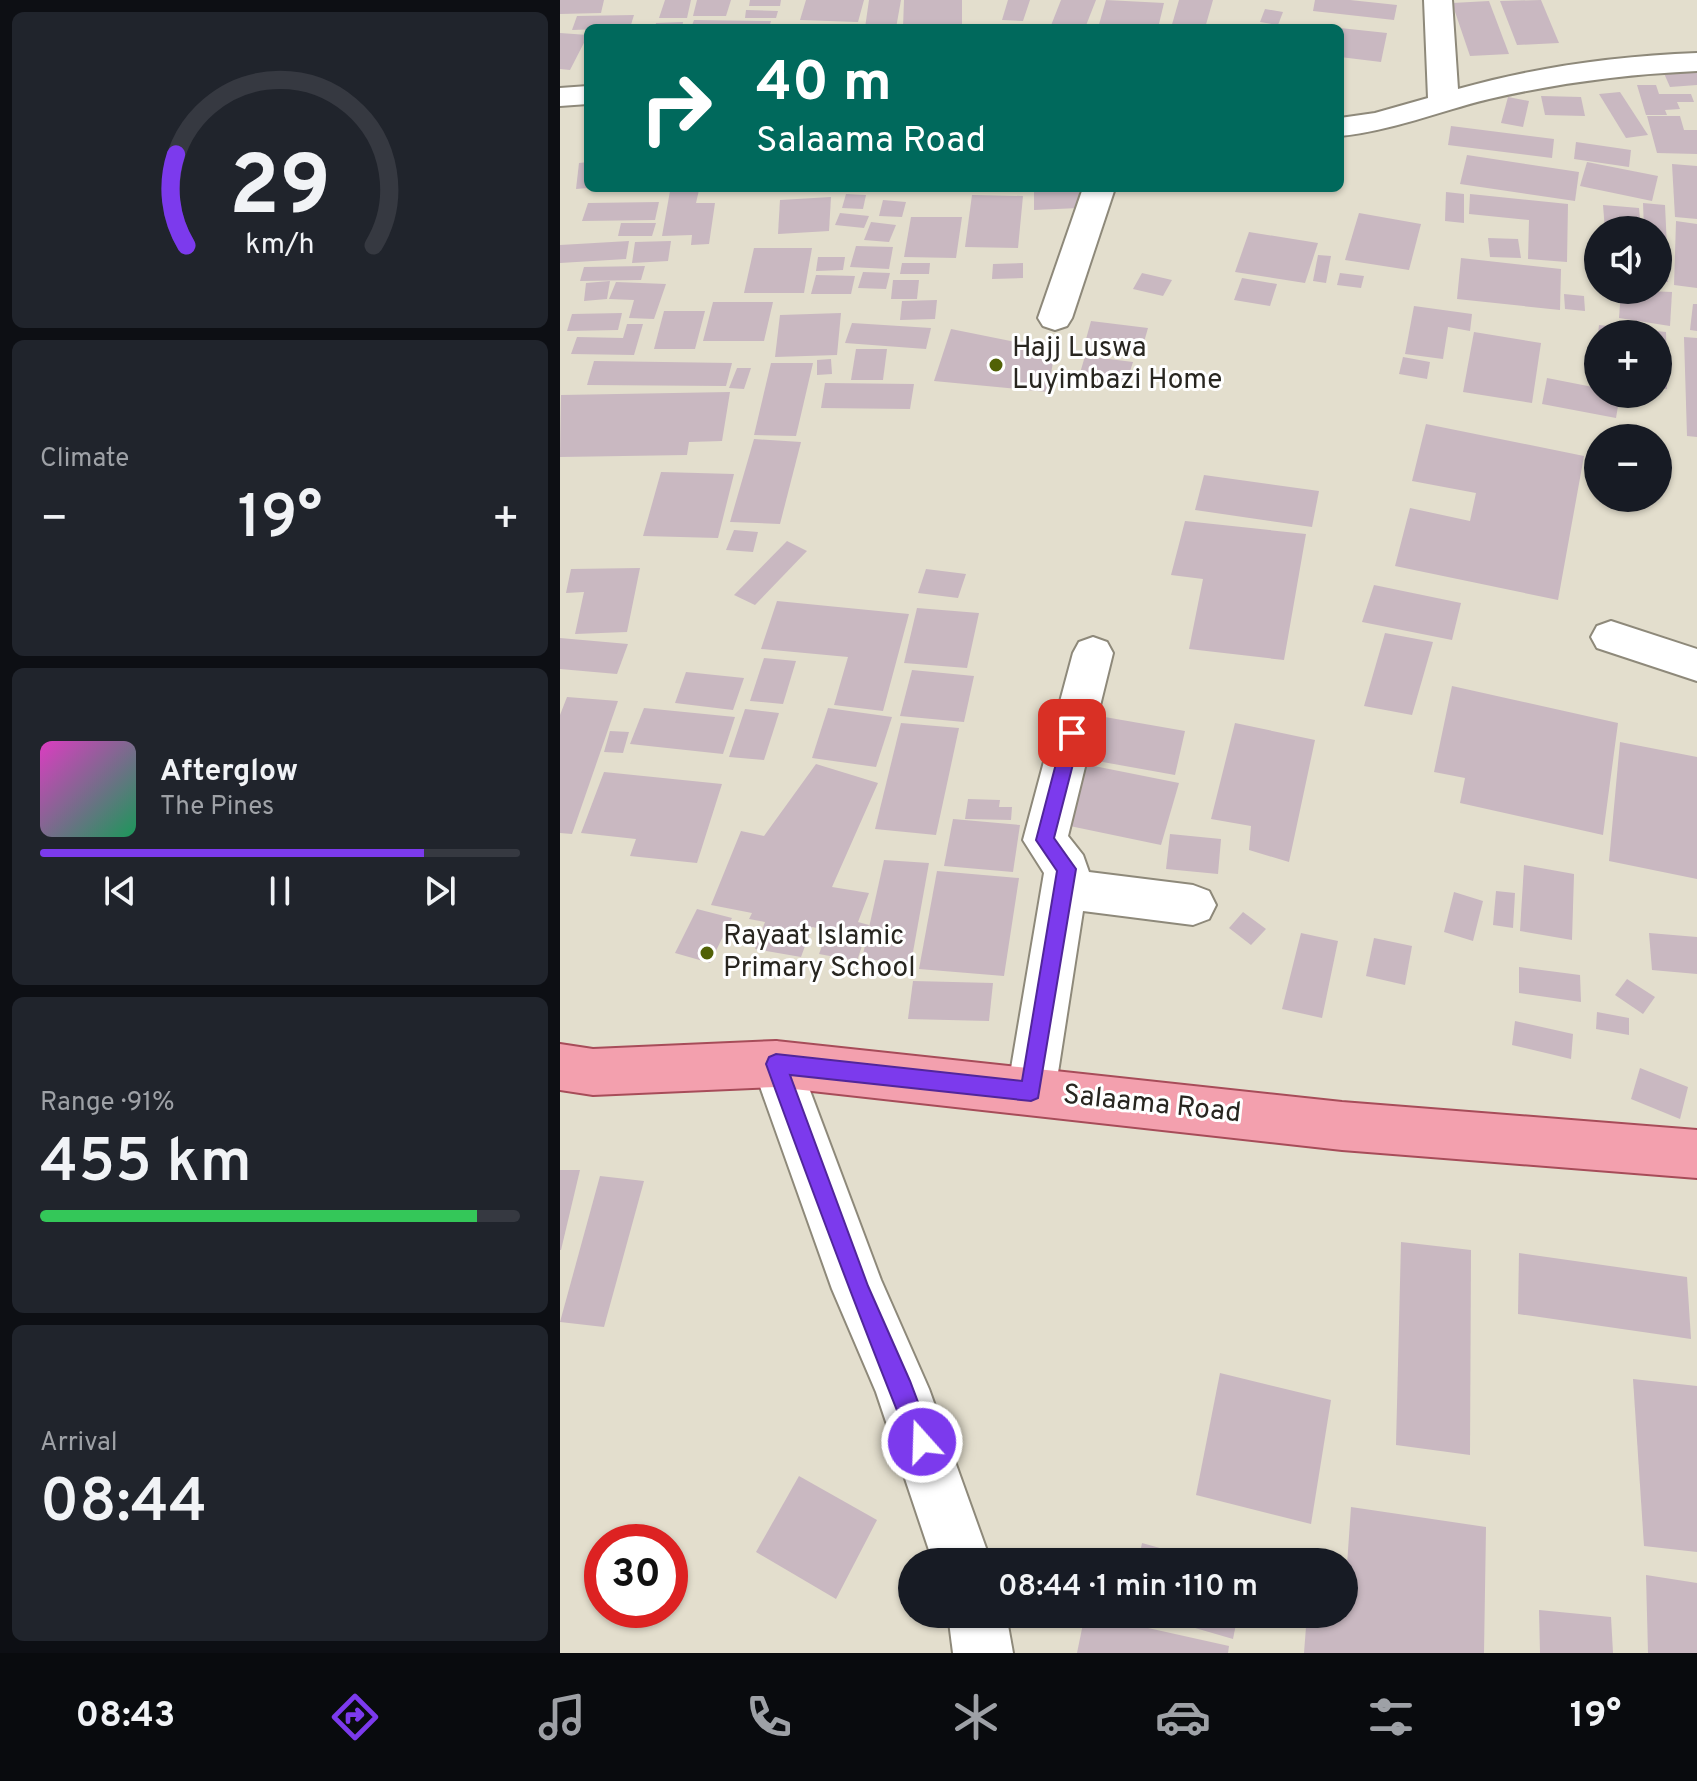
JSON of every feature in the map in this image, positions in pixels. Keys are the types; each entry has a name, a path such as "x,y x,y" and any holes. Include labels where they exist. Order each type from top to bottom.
{"main road":[{"name":"Salaama Road","path":"560,1067 593,1072 776,1064 1342,1126 1697,1154"}],"street":[{"path":"1438,0 1443,102"},
{"path":"1344,127 1372,125 1443,102 1575,73 1697,62"},
{"path":"560,97 584,95"},
{"path":"1055,318 1098,192"},
{"path":"1611,637 1697,665"},
{"path":"1031,1092 1067,869 1045,840 1093,653"},
{"path":"1063,889 1193,905"},
{"path":"776,1064 858,1289 902,1389 957,1548"},
{"path":"979,1628 983,1653"}],"building":[{"path":"560,0 604,0 601,13 560,14"},
{"path":"665,0 691,0 687,18 659,18"},
{"path":"697,0 731,0 726,16 693,16"},
{"path":"750,0 781,0 780,6 749,6"},
{"path":"806,0 864,0 858,22 800,20"},
{"path":"869,0 901,0 897,24 866,24"},
{"path":"904,0 962,0 962,24 903,24"},
{"path":"1008,0 1030,0 1023,21 1002,20"},
{"path":"1061,0 1096,0 1087,24 1052,24"},
{"path":"1106,0 1164,3 1159,24 1099,24"},
{"path":"1179,0 1213,0 1206,24 1172,24"},
{"path":"1315,0 1397,5 1394,20 1313,11"},
{"path":"1541,0 1559,43 1517,45 1500,1"},
{"path":"1489,1 1509,54 1470,56 1452,3"},
{"path":"1265,9 1283,12 1278,24 1260,22"},
{"path":"746,10 778,11 776,18 745,18"},
{"path":"634,15 631,24 584,24 584,30 572,30 577,16"},
{"path":"694,20 771,21 770,24 692,24"},
{"path":"683,22 683,24 656,23"},
{"path":"1344,28 1387,33 1381,62 1344,57"},
{"path":"560,33 584,35 584,43 570,70 560,69"},
{"path":"1697,69 1697,85 1670,87 1663,71"},
{"path":"1637,85 1656,85 1659,94 1691,94 1694,102 1677,102 1680,109 1665,110 1667,115 1646,115"},
{"path":"1620,92 1648,135 1626,138 1599,94"},
{"path":"1541,96 1581,97 1585,116 1545,115"},
{"path":"1508,97 1529,101 1523,127 1501,123"},
{"path":"1647,116 1680,116 1684,130 1697,130 1697,154 1657,153"},
{"path":"1451,126 1554,139 1552,158 1448,145"},
{"path":"1576,142 1631,150 1629,167 1574,159"},
{"path":"1467,155 1579,172 1575,201 1460,184"},
{"path":"584,162 584,188 576,189 579,163"},
{"path":"1587,162 1658,176 1652,201 1580,186"},
{"path":"1672,164 1697,166 1697,219 1675,217"},
{"path":"670,192 699,192 696,203 715,203 709,244 691,245 692,235 662,236"},
{"path":"1034,192 1079,192 1079,208 1034,210"},
{"path":"1446,192 1464,194 1464,223 1445,221"},
{"path":"846,194 866,195 863,209 842,208"},
{"path":"1470,194 1568,204 1567,262 1528,259 1529,220 1469,214"},
{"path":"972,195 1023,196 1018,248 965,247"},
{"path":"831,197 829,231 778,234 780,200"},
{"path":"883,200 906,202 902,217 879,216"},
{"path":"659,202 655,220 582,221 588,203"},
{"path":"1643,203 1665,205 1666,216 1643,216"},
{"path":"1603,205 1639,208 1640,216 1604,216"},
{"path":"840,213 869,216 864,228 835,225"},
{"path":"1359,213 1421,224 1409,270 1345,260"},
{"path":"911,217 962,217 956,258 904,257"},
{"path":"1676,221 1697,224 1697,288 1674,285"},
{"path":"871,222 896,225 889,242 864,240"},
{"path":"621,223 656,223 652,236 618,236"},
{"path":"1249,232 1318,243 1305,283 1235,272"},
{"path":"1488,238 1518,239 1521,258 1490,257"},
{"path":"629,241 626,259 560,263 560,245"},
{"path":"671,241 668,261 632,263 635,242"},
{"path":"856,246 893,247 889,269 850,267"},
{"path":"754,248 812,248 804,293 744,293"},
{"path":"1318,255 1331,256 1326,283 1313,281"},
{"path":"818,257 845,257 843,270 816,271"},
{"path":"1461,258 1561,269 1560,310 1457,299"},
{"path":"902,263 930,263 929,274 900,274"},
{"path":"1023,263 1023,278 992,279 993,264"},
{"path":"645,266 641,280 580,281 584,267"},
{"path":"863,272 890,273 886,289 858,288"},
{"path":"1142,273 1172,280 1163,296 1133,289"},
{"path":"1340,273 1364,276 1361,288 1337,285"},
{"path":"816,275 855,276 851,294 811,294"},
{"path":"1242,278 1277,284 1270,306 1234,300"},
{"path":"893,280 919,280 917,299 891,299"},
{"path":"610,281 607,299 584,301 586,283"},
{"path":"616,282 666,284 654,319 629,318 634,300 609,299"},
{"path":"1564,294 1584,296 1585,311 1565,309"},
{"path":"937,300 935,319 900,320 902,301"},
{"path":"713,302 773,302 764,341 703,341"},
{"path":"1620,304 1671,304 1670,320 1619,318"},
{"path":"1693,304 1697,304 1697,331 1690,330"},
{"path":"1414,306 1472,314 1470,331 1448,327 1443,359 1405,354"},
{"path":"664,311 705,311 695,349 654,349"},
{"path":"622,313 618,330 567,331 572,314"},
{"path":"841,313 837,355 775,357 780,315"},
{"path":"1091,321 1148,328 1140,356 1083,350"},
{"path":"852,323 931,328 926,349 845,343"},
{"path":"627,324 643,324 634,355 571,354 577,337 623,338"},
{"name":"Hajj Luswa Luyimbazi Home","path":"951,329 1055,350 1048,392 934,381"},
{"path":"1474,332 1541,343 1532,403 1463,392"},
{"path":"1684,337 1697,338 1697,437 1687,436"},
{"path":"856,349 887,349 883,380 851,380"},
{"path":"1085,356 1133,362 1125,387 1078,380"},
{"path":"1403,357 1430,362 1427,379 1399,374"},
{"path":"831,359 832,374 817,375 817,360"},
{"path":"594,361 732,363 726,386 587,385"},
{"path":"771,363 813,363 796,436 754,435"},
{"path":"737,368 751,368 744,389 729,388"},
{"path":"1547,378 1584,385 1584,408 1618,408 1616,418 1542,404"},
{"path":"825,383 914,384 910,409 821,408"},
{"path":"730,392 722,441 689,442 687,455 560,457 561,395"},
{"path":"1426,424 1584,456 1558,600 1395,566 1410,508 1470,521 1476,493 1412,481"},
{"path":"754,439 801,442 780,524 730,522"},
{"path":"661,472 734,474 718,538 643,536"},
{"path":"1204,475 1319,491 1312,527 1195,510"},
{"path":"1185,521 1306,534 1284,660 1189,649 1203,579 1171,575"},
{"path":"734,530 758,532 753,552 726,550"},
{"path":"787,541 807,551 755,605 734,595"},
{"path":"640,568 627,632 575,634 584,592 566,593 571,569"},
{"path":"926,569 966,574 958,598 918,593"},
{"path":"1374,585 1461,603 1452,640 1362,622"},
{"path":"777,601 909,614 883,711 834,705 848,657 761,649"},
{"path":"917,608 979,613 967,668 904,663"},
{"path":"1385,633 1433,642 1412,715 1364,706"},
{"path":"560,638 628,644 617,674 560,669"},
{"path":"764,658 796,661 783,704 750,701"},
{"path":"912,670 974,676 964,722 900,716"},
{"path":"686,672 744,678 733,710 675,703"},
{"path":"1452,686 1618,723 1603,835 1460,803 1465,778 1434,772"},
{"path":"567,697 618,701 572,834 560,833 560,715"},
{"path":"644,708 735,717 723,754 630,744"},
{"path":"828,708 892,717 876,767 812,758"},
{"path":"745,709 779,713 764,760 729,757"},
{"path":"1099,716 1185,731 1175,775 1086,759"},
{"path":"901,723 959,728 936,835 875,829"},
{"path":"1235,723 1315,740 1289,862 1249,850 1251,826 1211,819"},
{"path":"610,731 629,732 623,753 604,752"},
{"path":"1620,742 1697,757 1697,879 1609,861"},
{"path":"816,764 878,783 832,887 869,893 858,922 869,925 857,961 819,954 828,930 812,927 801,957 755,949 765,922 749,919 752,913 711,905 741,831 764,836"},
{"path":"1084,764 1179,783 1161,845 1065,825"},
{"path":"604,772 722,784 697,863 630,856 636,839 581,833"},
{"path":"968,799 1000,800 999,807 1012,807 1011,820 965,819"},
{"path":"953,819 1020,825 1013,872 944,866"},
{"path":"1170,834 1221,839 1218,874 1166,869"},
{"path":"884,860 929,863 911,963 862,959"},
{"path":"1524,865 1574,874 1572,940 1520,931"},
{"path":"937,871 1019,878 1004,976 919,969"},
{"path":"1496,891 1515,893 1513,928 1493,925"},
{"path":"1454,892 1483,901 1473,941 1444,932"},
{"path":"697,909 732,918 710,963 675,953"},
{"path":"1243,912 1266,929 1251,945 1229,928"},
{"path":"1301,933 1338,941 1322,1018 1282,1009"},
{"path":"1649,933 1697,937 1697,974 1652,970"},
{"path":"1374,938 1412,946 1405,985 1366,976"},
{"path":"1519,967 1580,975 1581,1002 1519,993"},
{"path":"1627,979 1655,997 1643,1014 1615,995"},
{"path":"913,981 993,983 989,1021 908,1019"},
{"path":"1597,1012 1629,1018 1629,1035 1596,1029"},
{"path":"1515,1021 1573,1034 1571,1059 1512,1045"},
{"path":"1640,1068 1688,1087 1680,1119 1631,1099"},
{"path":"560,1170 580,1170 561,1250 560,1250"},
{"path":"600,1176 644,1181 604,1327 560,1322"},
{"path":"1401,1242 1471,1250 1470,1455 1396,1445"},
{"path":"1519,1253 1687,1277 1691,1339 1518,1314"},
{"path":"1220,1373 1331,1400 1311,1524 1196,1495"},
{"path":"1633,1379 1697,1386 1697,1552 1644,1546"},
{"path":"799,1476 877,1520 836,1599 756,1552"},
{"path":"1351,1507 1486,1527 1484,1653 1304,1653 1306,1628 1358,1628 1358,1548 1348,1548"},
{"path":"1142,1543 1160,1548 1141,1548"},
{"path":"1646,1575 1697,1583 1697,1653 1648,1653"},
{"path":"1539,1610 1611,1617 1613,1653 1540,1653"},
{"path":"1082,1628 1148,1628 1229,1646 1228,1653 1077,1653"},
{"path":"1195,1628 1235,1628 1233,1639"}],"place":[{"name":"Hajj Luswa Luyimbazi Home","path":"996,365"},
{"name":"Rayaat Islamic Primary School","path":"707,953"}],"route":[{"path":"922,1442 858,1289 776,1064 1031,1092 1067,869 1045,840 1072,733"}]}
